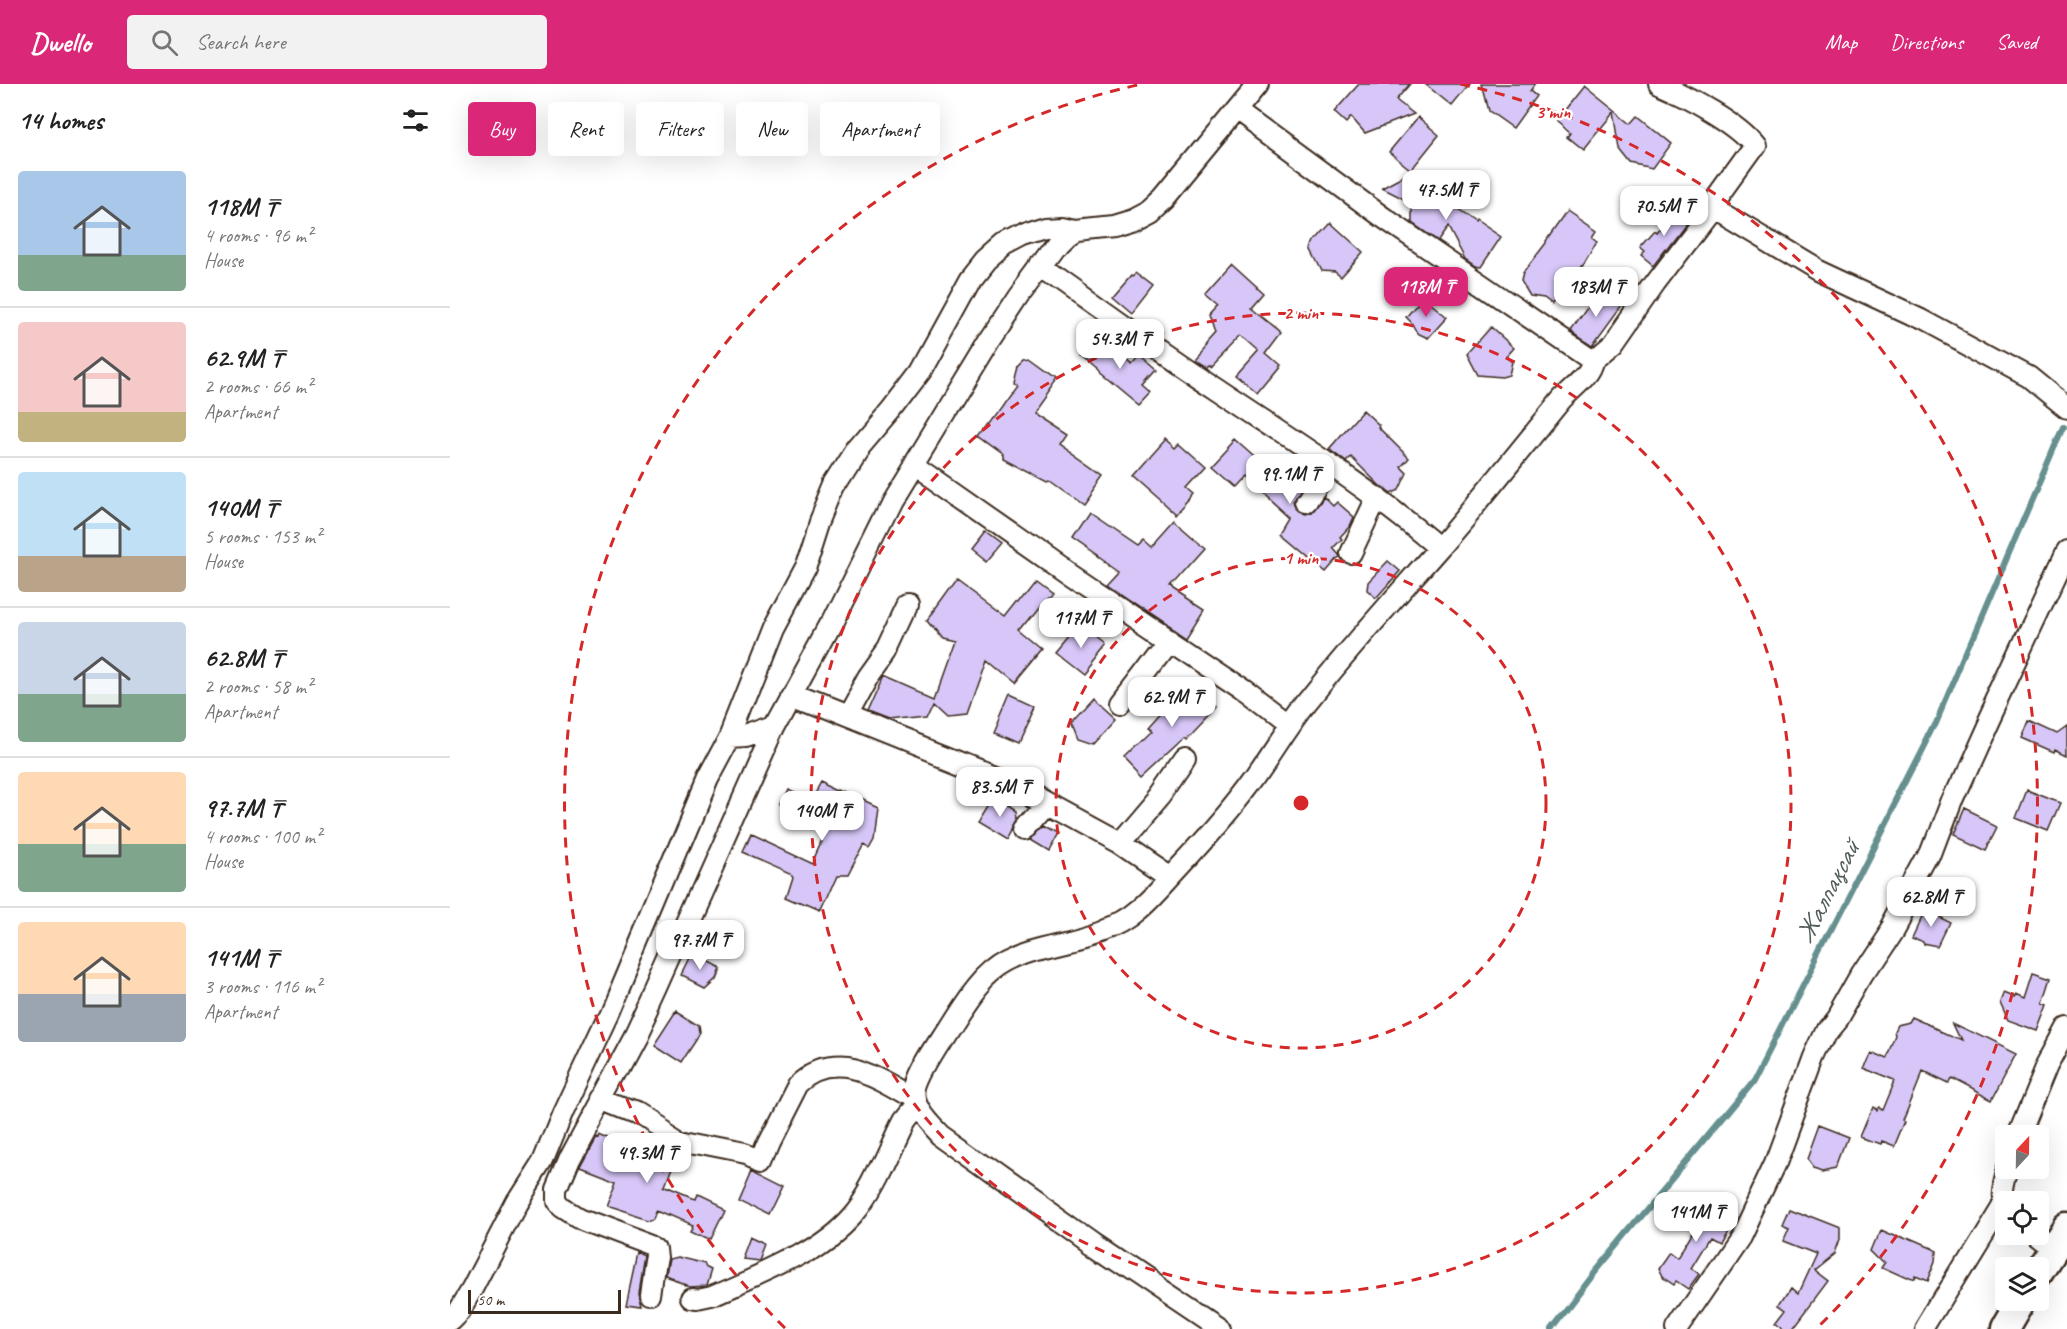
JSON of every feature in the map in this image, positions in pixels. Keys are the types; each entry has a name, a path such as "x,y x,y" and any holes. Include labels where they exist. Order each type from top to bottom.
{"main road":[{"path":"2044,1257 2052,1236"},
{"path":"2004,1329 2015,1311"}],"street":[{"path":"450,1320 459,1311 471,1291 517,1202 543,1161 563,1112 609,1014 707,780 730,737 773,628 805,568 820,521 835,485 858,449 921,371 971,280 986,261 1004,245 1023,235 1045,228 1062,227 1076,230 1113,226 1133,220 1150,211 1163,199 1258,84"},
{"path":"1219,1329 1085,1239 940,1135 924,1118 917,1105 915,1086 934,1050 978,983 994,969 1007,960 1052,944 1103,930 1119,922 1135,913 1170,877 1221,822 1289,726 1343,656 1439,548 1562,399 1592,367 1593,360 1614,343 1654,284 1713,207 1755,146 1748,137 1724,120 1682,94 1659,84"},
{"path":"1237,110 1384,218 1593,360"},
{"path":"1713,207 1818,271 1921,319 2029,377 2067,408"},
{"path":"651,1295 657,1257 656,1247 579,1218 563,1209 558,1201 557,1190 570,1159 636,1036 775,726 826,632 891,502 988,341 1057,244 1066,235 1076,230"},
{"path":"1040,266 1182,367 1377,497 1439,548"},
{"path":"1306,501 1318,484 1328,463"},
{"path":"914,465 1071,575 1242,690 1289,726"},
{"path":"1352,553 1377,497"},
{"path":"1677,1329 1740,1237 1775,1163 1814,1057 1827,1029 1892,927 1930,857 1952,799 2067,551"},
{"path":"846,717 868,677 888,649 908,606"},
{"path":"1121,703 1169,640"},
{"path":"791,695 1008,782 1120,843 1170,877"},
{"path":"730,737 746,736 775,726"},
{"path":"1120,843 1161,795 1185,760"},
{"path":"1026,830 1048,804"},
{"path":"2022,1125 2047,1065 2067,1028"},
{"path":"601,1099 636,1113 680,1141 745,1154 761,1160 798,1084 820,1069 847,1067 878,1079 917,1105"},
{"path":"693,1298 712,1296 750,1279 810,1249 831,1235 852,1214 868,1189 902,1121 917,1105"},
{"path":"1925,1329 1995,1221"}],"building":[{"path":"1359,84 1410,84 1396,100 1414,114 1365,133 1351,117 1346,123 1334,112"},
{"path":"1425,84 1470,84 1452,106"},
{"path":"1482,84 1535,84 1530,91 1536,96 1513,128 1489,111"},
{"path":"1584,86 1631,124 1638,116 1671,143 1652,169 1632,164 1620,149 1614,112 1583,150 1567,137 1570,133 1556,121"},
{"path":"1418,117 1439,135 1411,170 1389,152"},
{"path":"1406,175 1501,237 1481,267 1465,259 1448,227 1438,241 1412,223 1412,203 1382,188"},
{"path":"1677,207 1690,218 1653,266 1641,256 1645,252 1640,248 1655,231 1657,233"},
{"path":"1567,211 1596,231 1592,237 1597,241 1584,263 1552,304 1544,298 1530,296 1521,281 1523,273"},
{"path":"1331,223 1363,252 1341,277 1335,272 1322,271 1311,250 1313,243"},
{"path":"1231,265 1264,295 1252,309 1282,333 1266,354 1280,366 1257,394 1236,377 1259,351 1241,335 1210,367 1207,365 1205,367 1192,359 1214,334 1208,316 1218,305 1205,294"},
{"path":"1136,272 1154,286 1133,313 1113,296"},
{"path":"1600,289 1622,305 1592,346 1571,331"},
{"path":"1423,297 1447,317 1428,338 1417,333 1406,317"},
{"path":"1491,327 1514,348 1506,357 1512,362 1509,375 1502,377 1478,375 1467,354"},
{"path":"1098,336 1133,365 1140,357 1156,371 1143,386 1151,393 1139,406 1080,357"},
{"path":"1031,358 1057,377 1032,412 1066,434 1059,444 1104,476 1084,504 1050,480 1004,458 1004,455 978,436 1017,383 1014,381 1018,366 1025,359"},
{"path":"1363,410 1409,458 1401,467 1407,473 1399,490 1391,494 1351,457 1346,462 1329,449"},
{"path":"1165,439 1175,448 1179,444 1205,467 1186,488 1193,494 1175,514 1132,476"},
{"path":"1235,440 1278,478 1290,465 1306,480 1294,501 1300,512 1306,514 1312,512 1324,497 1333,506 1337,502 1354,517 1350,526 1340,537 1342,539 1333,548 1340,556 1326,572 1283,536 1292,521 1243,476 1233,487 1210,467"},
{"path":"1089,513 1136,545 1142,539 1150,546 1173,520 1205,548 1170,587 1204,609 1186,638 1106,584 1118,571 1072,539"},
{"path":"985,532 1001,544 986,562 971,550"},
{"path":"1388,561 1400,571 1376,598 1367,590 1368,582"},
{"path":"1035,579 1051,591 1020,630 1044,650 1016,684 986,659 967,713 948,715 934,702 927,717 888,721 867,713 884,675 934,697 954,641 941,638 927,621 956,581 1005,617"},
{"path":"1080,624 1106,645 1083,674 1056,653"},
{"path":"1189,682 1218,707 1186,741 1184,739 1143,777 1125,758 1153,731 1148,728"},
{"path":"1010,695 1034,706 1017,743 994,733"},
{"path":"1093,697 1116,718 1093,743 1078,738 1072,723"},
{"path":"2029,721 2057,734 2067,727 2067,755 2022,738"},
{"path":"822,783 878,807 874,837 869,846 863,843 846,876 835,876 819,912 787,898 793,874 743,852 751,835 813,864 829,828 778,804 785,789 812,801"},
{"path":"2027,790 2060,803 2048,831 2016,818"},
{"path":"994,796 1019,812 1020,818 1008,840 978,822"},
{"path":"1964,809 1997,825 1985,849 1953,834"},
{"path":"1046,825 1060,833 1050,851 1032,840"},
{"path":"1923,909 1951,923 1940,946 1925,943 1924,940 1911,935"},
{"path":"693,954 719,967 715,977 704,987 682,976"},
{"path":"2033,972 2051,978 2043,1003 2048,1005 2038,1031 2008,1020 2000,1002 2004,992 2014,996 2016,993 2025,997"},
{"path":"675,1011 699,1026 700,1034 681,1063 653,1045"},
{"path":"1914,1019 1961,1040 1953,1023 2016,1054 1991,1101 1949,1079 1947,1083 1922,1071 1894,1146 1881,1141 1880,1144 1861,1137 1873,1108 1878,1111 1879,1108 1883,1110 1895,1081 1863,1068 1870,1050 1888,1057 1898,1027 1911,1024"},
{"path":"1818,1126 1849,1138 1838,1167 1822,1170 1812,1167 1806,1159"},
{"path":"599,1135 634,1150 638,1140 674,1154 663,1189 694,1202 696,1197 723,1210 709,1239 690,1230 693,1225 659,1210 656,1218 649,1220 606,1206 616,1180 580,1166"},
{"path":"751,1169 785,1186 771,1215 738,1199"},
{"path":"1701,1199 1734,1218 1719,1242 1710,1237 1691,1268 1699,1274 1688,1289 1662,1276 1658,1268 1669,1252 1677,1258 1695,1228 1686,1223"},
{"path":"1789,1208 1840,1228 1840,1239 1835,1253 1814,1270 1828,1281 1792,1329 1782,1329 1783,1326 1777,1322 1787,1309 1780,1304 1791,1287 1798,1293 1816,1254 1783,1241 1789,1227 1782,1224"},
{"path":"1882,1230 1935,1253 1934,1264 1926,1284 1915,1279 1914,1282 1883,1268 1887,1262 1874,1249"},
{"path":"752,1238 767,1245 761,1261 744,1259"},
{"path":"637,1253 645,1257 639,1293 642,1306 626,1304"},
{"path":"677,1257 706,1264 712,1269 707,1285 690,1286 666,1278 669,1259"}],"waterway":[{"name":"Жалпақсай","path":"1552,1329 1593,1275 1755,1079 1935,726 2063,427"}]}
